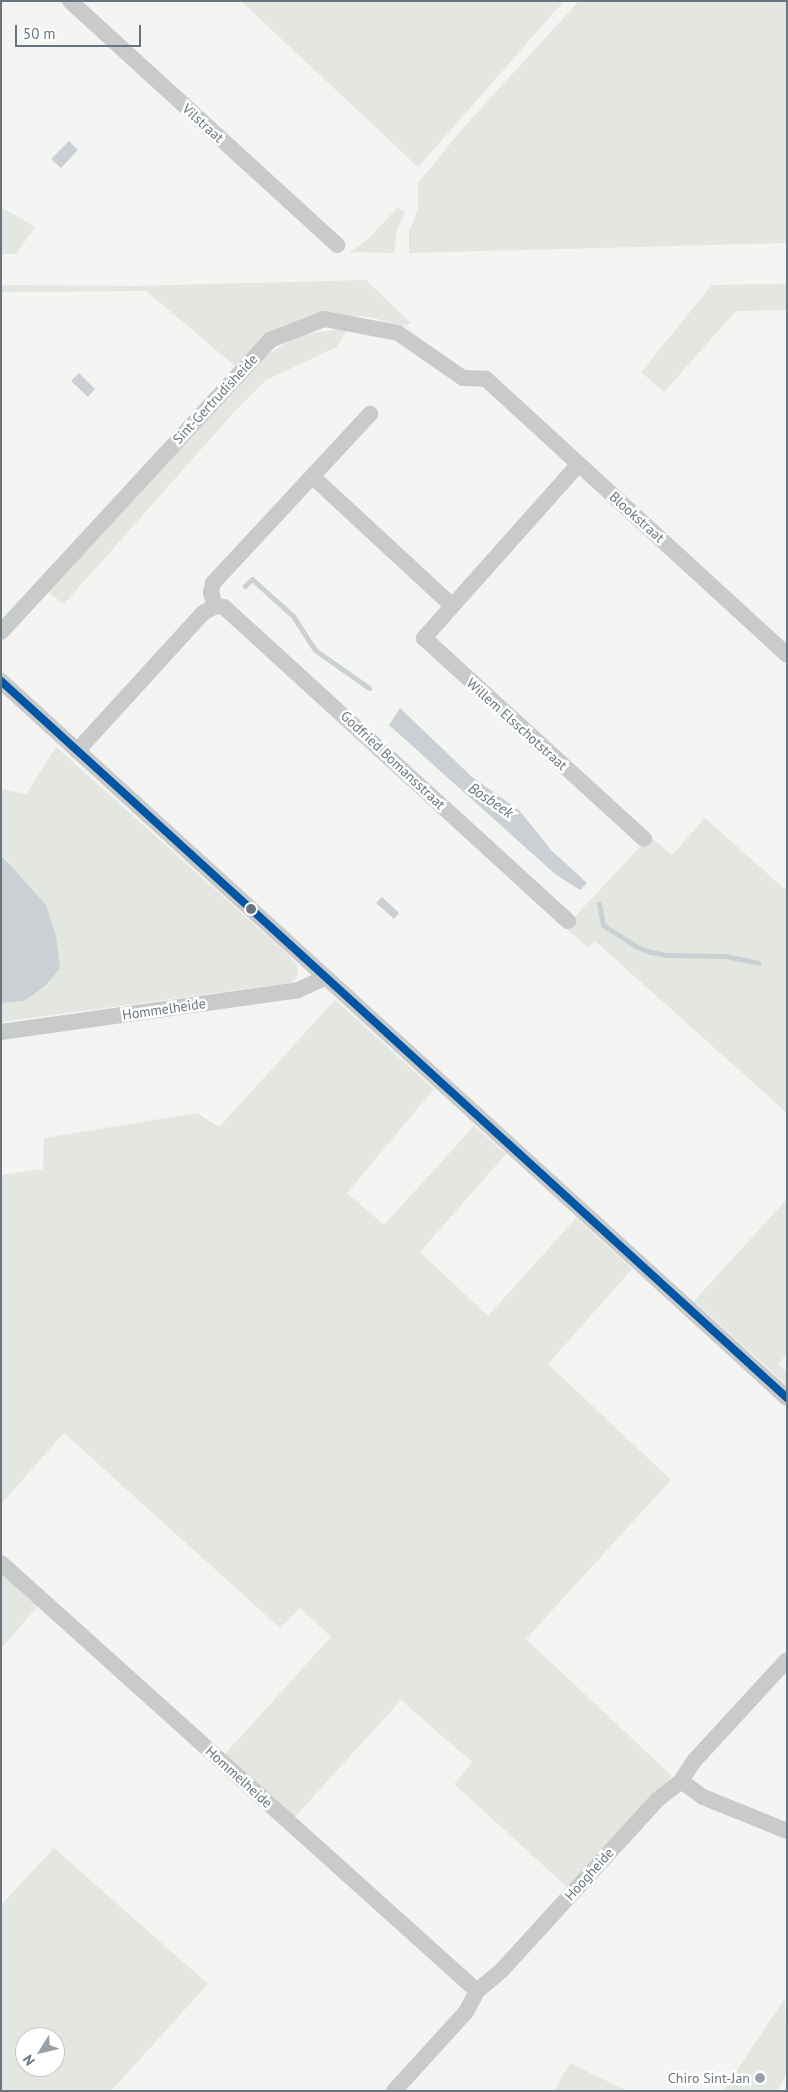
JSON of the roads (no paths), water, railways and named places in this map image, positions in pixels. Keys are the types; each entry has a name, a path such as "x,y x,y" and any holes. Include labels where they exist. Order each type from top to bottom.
{"street":[{"name":"Vilstraat","path":"70,1 337,245"},
{"name":"Sint-Gertrudisheide","path":"1,632 270,340 324,319 398,333 463,378 486,379"},
{"name":"Blookstraat","path":"486,379 787,655"},
{"path":"77,751 203,613 215,606 212,593 213,583 370,414"},
{"name":"Willem Elsschotstraat","path":"578,465 424,638 644,839"},
{"path":"313,477 452,605"},
{"name":"Godfried Bomansstraat","path":"215,606 230,609 568,920"},
{"path":"1,681 787,1398"},
{"name":"Hommelheide","path":"1,1032 298,990 325,978"},
{"name":"Hommelheide","path":"1,1563 477,1991"},
{"name":"Hoogheide","path":"394,2091 466,2012 477,1991 502,1970 657,1800 681,1781 694,1760 787,1660"},
{"path":"681,1781 703,1797 787,1831"}],"water":[{"path":"69,141 78,150 61,168 51,159"},
{"path":"79,373 95,389 88,397 71,381"},
{"path":"400,708 472,777 519,810 551,850 587,883 580,890 555,874 389,725"},
{"path":"1,855 46,905 56,936 60,968 46,985 24,1001 1,1003"},
{"path":"382,897 399,913 394,919 376,903"}],"waterway":[{"name":"Bosbeek","path":"245,586 252,579 293,616 315,650 369,688"},
{"name":"Bosbeek","path":"599,904 603,925 635,946 651,952 666,955 726,956 758,963"}],"place":[{"name":"Chiro Sint-Jan","path":"760,2078"}]}
